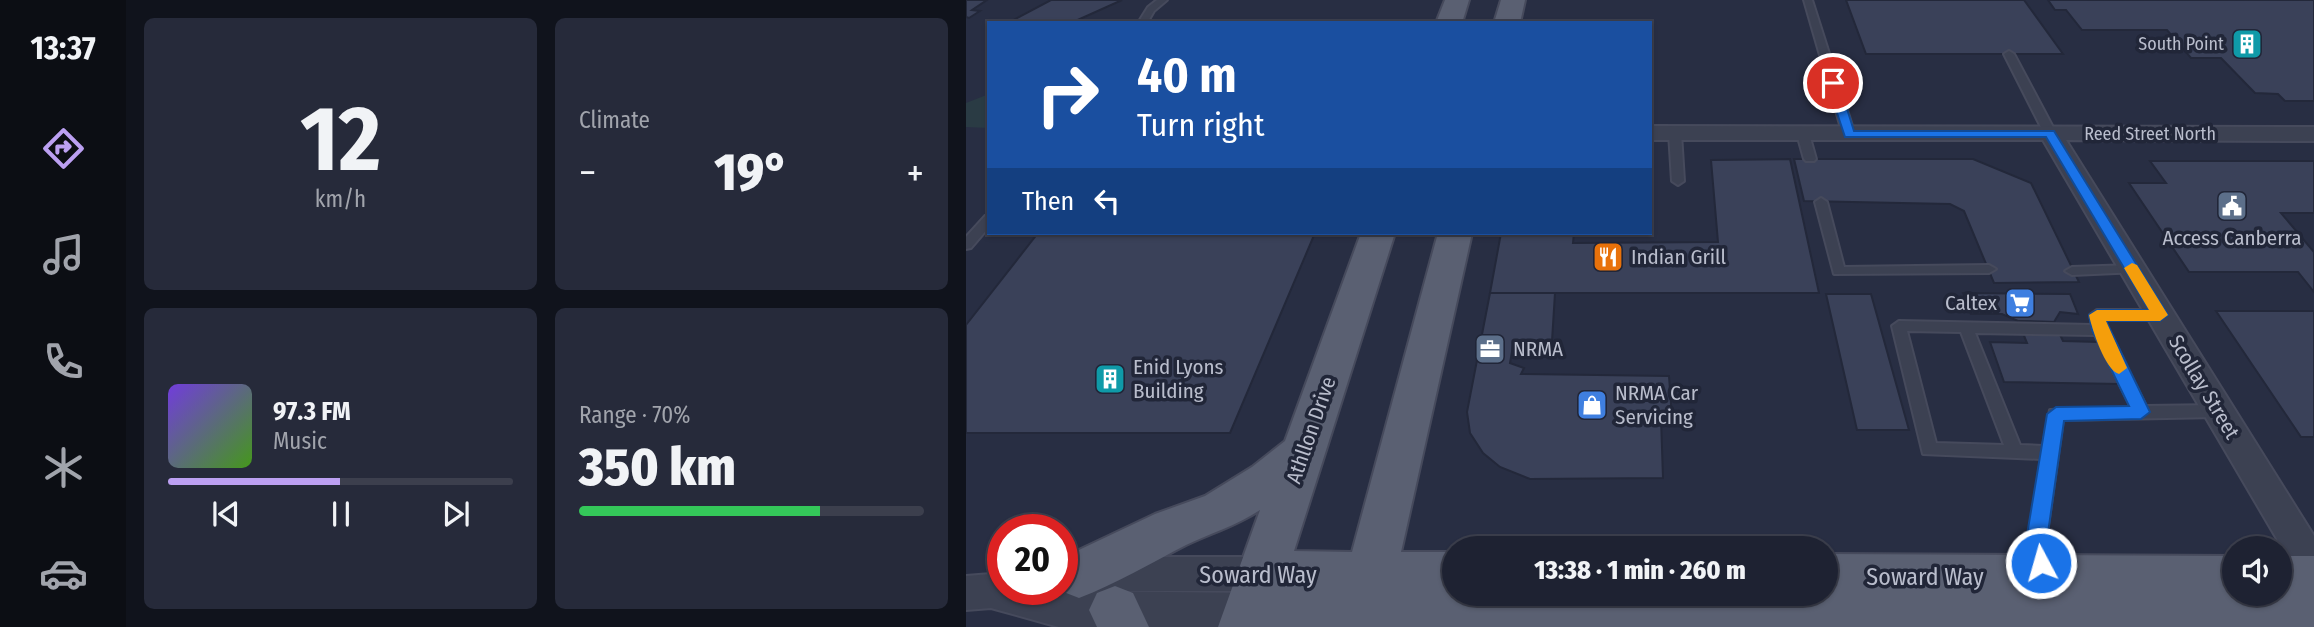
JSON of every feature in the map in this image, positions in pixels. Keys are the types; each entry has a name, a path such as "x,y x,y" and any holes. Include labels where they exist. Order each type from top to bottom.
{"main road":[{"path":"1451,21 1457,0"},
{"path":"1508,21 1513,0"},
{"name":"Athllon Drive","path":"1252,604 1377,235"},
{"path":"1364,605 1455,235"},
{"path":"1078,573 1171,529 1222,510 1268,481 1304,452"},
{"name":"Soward Way","path":"1364,605 1442,579"},
{"path":"2292,579 2314,579"},
{"name":"Soward Way","path":"2057,606 2222,581"},
{"name":"Soward Way","path":"1252,604 1553,611 1846,599 2314,615"}],"street":[{"name":"Reed Street North","path":"1652,133 2314,134"},
{"name":"Scollay Street","path":"2050,133 2314,568"},
{"name":"Soward Way","path":"1078,577 1252,604"},
{"name":"Soward Way","path":"1041,605 1119,619 1252,604"}],"lane":[{"path":"1143,21 1151,9 1163,0"},
{"path":"1808,0 1849,135"},
{"path":"2009,54 2050,133"},
{"path":"1675,133 1678,181"},
{"path":"1803,134 1810,159"},
{"path":"1821,202 1839,271 1989,269"},
{"path":"966,245 987,221"},
{"path":"2072,271 2133,270"},
{"path":"2141,412 2100,330 2097,315 2160,315"},
{"path":"2050,453 1929,449 1899,326 2100,330"},
{"path":"1966,328 2014,451"},
{"path":"2057,606 2036,547 2056,414 2218,411"}],"shaded area":[{"path":"987,95 987,128 966,127 966,103"}],"building":[{"path":"966,0 987,0 972,10 980,11 969,18 966,17"},
{"path":"1051,0 1122,0 1075,21 1012,21"},
{"path":"1846,0 2024,0 2063,54 1866,54"},
{"name":"South Point","path":"2048,0 2314,0 2314,101 2285,101 2278,94 2255,93 2221,58 2191,58 2167,30 2082,30 2066,10 2055,10"},
{"path":"1790,159 1819,293 1490,293 1501,235 1574,235 1573,243 1718,242 1711,160"},
{"path":"1794,159 1973,159 2031,183 2079,282 1994,283 1964,211 1950,204 1804,201"},
{"path":"2150,161 2314,161 2314,213 2281,213 2314,252 2314,292 2298,272 2189,272 2129,183 2166,183"},
{"name":"Enid Lyons Building","path":"1036,235 1314,235 1230,433 966,433 966,325"},
{"path":"1490,293 1555,293 1552,341 1514,340 1510,363 1524,368 1521,374 1669,376 1672,418 1661,418 1663,478 1530,479 1500,467 1483,453 1470,433 1467,412"},
{"name":"Caltex","path":"1963,293 2070,294 2078,314 2060,312 2054,322 2018,321 2002,314 1971,314"},
{"path":"1826,294 1871,294 1909,430 1857,430"},
{"path":"2216,311 2314,311 2314,437 2301,437"},
{"path":"2018,321 2054,322 2063,341 2100,342 2121,384 2004,382 1990,342 2027,343"}],"slow traffic":[{"path":"2119,368 2100,330 2097,315 2160,315 2132,268"}],"place":[{"name":"South Point","path":"2247,44"},
{"name":"Access Canberra","path":"2232,206"},
{"name":"Indian Grill","path":"1608,257"},
{"name":"Caltex","path":"2020,303"},
{"name":"NRMA","path":"1490,349"},
{"name":"Enid Lyons Building","path":"1110,379"},
{"name":"NRMA Car Servicing","path":"1592,405"}],"route":[{"path":"1833,83 1849,135 2050,133 2160,315 2097,315 2100,330 2141,412 2056,414 2038,526 2036,547 2041,563"}]}
